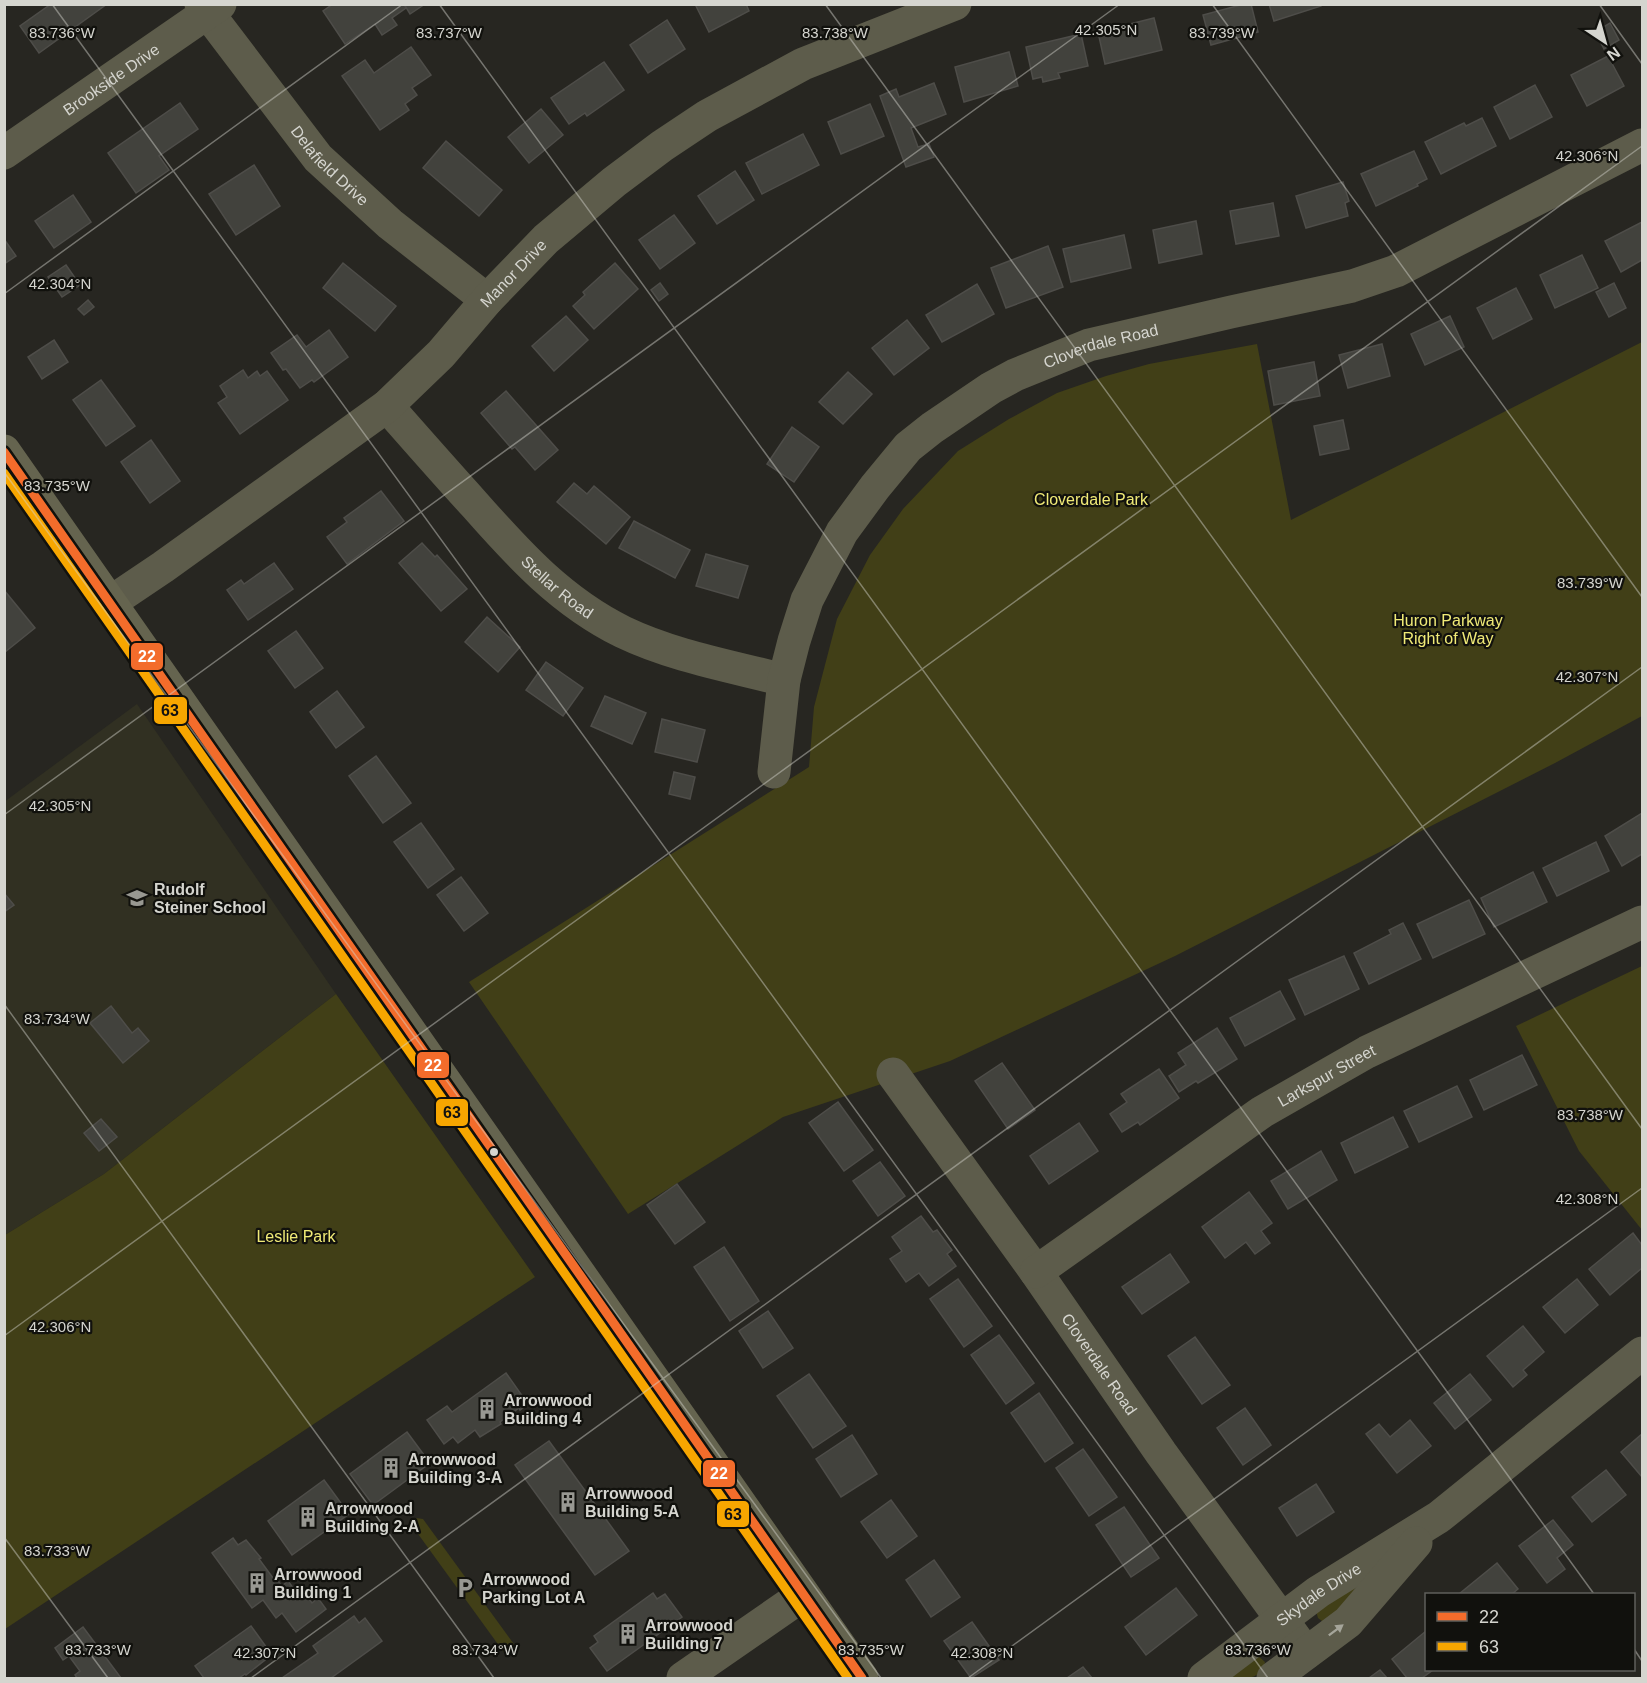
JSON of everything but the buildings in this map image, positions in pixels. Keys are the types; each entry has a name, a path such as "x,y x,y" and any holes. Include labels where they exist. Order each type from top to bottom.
{"main road":[{"path":"4,451 862,1678"}],"street":[{"name":"Manor Drive","path":"111,602 387,406 441,354 487,300 546,239 614,182 707,116 803,64 949,5"},
{"name":"Delafield Drive","path":"210,7 318,158 390,224 487,300"},
{"name":"Brookside Drive","path":"4,153 210,7"},
{"name":"Cloverdale Road","path":"774,772 784,680 807,600 842,532 880,480 908,447 940,422 991,388 1049,360 1089,345 1352,286 1396,271 1642,145"},
{"name":"Stellar Road","path":"387,406 520,557 572,602 596,618 653,645 784,680"},
{"name":"Larkspur Street","path":"1036,1272 1262,1112 1367,1052 1642,922"},
{"name":"Cloverdale Road","path":"893,1074 1036,1272 1161,1453 1306,1653"},
{"name":"Skydale Drive","path":"1204,1678 1318,1592 1439,1517 1642,1353"},
{"name":"Skydale Drive","path":"1273,1678 1348,1622 1439,1517"},
{"path":"683,1678 803,1595"}],"shaded area":[{"name":"Rudolf Steiner School","path":"137,704 336,994 104,1174 5,1235 4,802"}],"green space":[{"name":"Huron Parkway Right of Way","path":"1642,342 1642,716 1555,763 1175,956 950,1061 783,1117 628,1214 469,982 809,767 814,707 837,619 870,555 903,509 958,451 1009,419 1057,393 1149,364 1257,344 1291,520"},
{"path":"1642,966 1642,1230 1579,1151 1516,1026"},
{"name":"Leslie Park","path":"336,994 535,1277 5,1629 5,1235 104,1174"},
{"path":"416,1518 423,1519 516,1647 513,1654 505,1654 413,1527"},
{"path":"1372,1571 1329,1621 1322,1621 1318,1618 1316,1611"},
{"path":"1257,1655 1265,1662 1259,1673 1248,1678 1222,1678"}],"transit line":[{"name":"22","path":"4,452 862,1678"},
{"name":"63","path":"4,473 848,1678"}],"place":[{"name":"Rudolf Steiner School","path":"137,898"},
{"name":"Arrowwood Building 4","path":"487,1409"},
{"name":"Arrowwood Building 3-A","path":"391,1468"},
{"name":"Arrowwood Building 5-A","path":"568,1502"},
{"name":"Arrowwood Building 2-A","path":"308,1517"},
{"name":"Arrowwood Building 1","path":"257,1583"},
{"name":"Arrowwood Parking Lot A","path":"465,1588"},
{"name":"Arrowwood Building 7","path":"628,1634"}],"park label":[{"name":"Cloverdale Park","path":"1091,499"}]}
